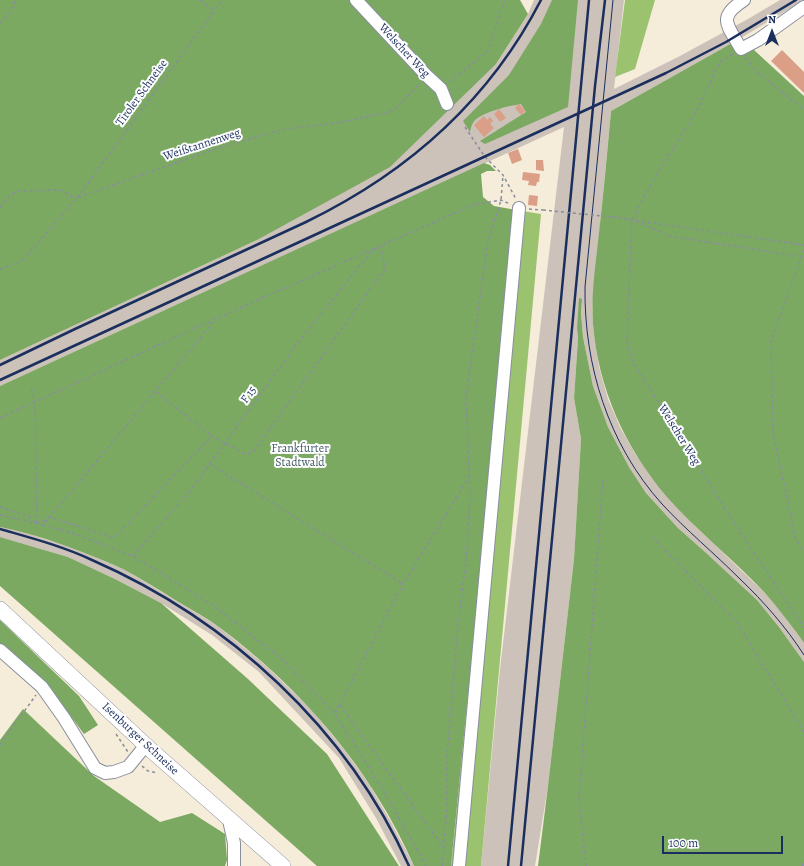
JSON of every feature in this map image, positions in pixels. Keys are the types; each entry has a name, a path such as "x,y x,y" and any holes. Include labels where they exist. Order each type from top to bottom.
{"main road":[{"name":"Isenburger Schneise","path":"0,609 146,745 283,866"}],"street":[{"name":"Welscher Weg","path":"356,0 426,76 441,89 447,104"},
{"path":"744,0 733,7 727,17 728,26 741,49 758,40 804,7"},
{"path":"459,866 519,208"},
{"path":"0,650 42,687 64,718 95,768 105,773 114,772 128,767 146,745"},
{"path":"230,820 234,842 234,866"}],"path":[{"path":"0,23 9,13 16,0"},
{"path":"200,0 214,11"},
{"name":"Tiroler Schneise","path":"76,198 222,0"},
{"path":"441,89 488,51 505,0"},
{"path":"632,220 653,181 701,103 721,61 741,49"},
{"path":"748,61 755,70 804,110"},
{"name":"Weißtannenweg","path":"0,269 22,260 76,198 212,150 280,130 342,122 394,111 426,76"},
{"path":"465,127 485,156 503,175 516,196 519,208 612,217 804,245"},
{"path":"442,866 447,809 447,755 458,624 466,561 470,496 466,397 488,241 500,200 503,175"},
{"path":"0,207 10,195 19,191 63,191 76,198"},
{"path":"0,418 381,245 473,205 500,200"},
{"path":"632,220 669,236 803,256"},
{"name":"Welscher Weg","path":"632,220 626,329 629,352 635,365 726,510 804,628"},
{"path":"156,392 212,436 245,454 253,452 385,269 381,245"},
{"name":"F 15","path":"133,556 190,491 294,348 361,264 381,245"},
{"path":"804,250 771,342 773,433 796,540 804,551"},
{"path":"43,525 215,320"},
{"path":"31,388 35,403 37,524"},
{"path":"37,524 50,517 114,538 212,436"},
{"path":"210,464 403,584"},
{"path":"335,714 403,584 469,476"},
{"path":"586,866 579,799 603,480"},
{"path":"0,507 28,516 37,524"},
{"path":"0,515 72,533 133,556 214,606 282,658 335,714 383,790 426,866"},
{"path":"652,537 738,624 804,732"},
{"path":"0,745 42,687"},
{"path":"340,705 443,847"},
{"path":"802,866 804,862"}],"shaded area":[{"path":"534,0 624,0 614,89 680,56 780,0 804,0 741,38 611,111 592,310 599,367 608,399 620,427 634,452 651,477 694,525 765,593 783,614 804,643 804,662 779,627 757,600 678,528 646,493 629,467 608,427 593,386 583,337 581,313 582,299 577,328 578,339 574,398 581,439 574,559 548,786 535,866 481,866 500,669 564,127 0,386 0,360 257,240 496,64 528,14"},
{"path":"0,527 18,530 72,548 122,568 218,626 264,664 311,709 346,752 369,784 414,866 401,866 376,818 339,758 259,672 212,635 161,603 68,557 0,537"}],"green space":[{"path":"0,0 520,0 528,14 496,64 390,167 257,240 0,360"},
{"path":"552,0 578,0 568,107 485,144 480,141 526,112 521,104 497,109 485,114 473,122 470,132 463,121 509,75 541,24"},
{"path":"625,0 655,0 635,69 615,77"},
{"path":"741,38 804,96 804,643 765,593 667,497 638,458 626,438 608,394 596,348 593,324 594,283 611,111"},
{"name":"Frankfurter Stadtwald","path":"484,163 490,165 496,171 487,171 481,174 483,197 494,206 516,210 451,866 414,866 397,831 356,765 332,734 306,705 279,677 249,651 208,619 123,569 58,543 24,532 0,527 0,386"},
{"path":"516,210 541,214 481,866 451,866"},
{"path":"579,298 582,299 581,313 583,337 593,386 608,427 629,467 646,493 678,528 757,600 779,627 804,662 804,866 538,866 574,559 581,439 574,398"},
{"path":"0,537 68,557 161,603 248,679 327,754 399,866 317,866 0,586"},
{"path":"0,620 79,696 98,725 84,734 48,686 0,647"},
{"path":"23,709 94,776 160,822 192,813 225,834 227,860 225,866 0,866 0,740"}],"building":[{"path":"782,50 804,72 804,93 771,61"},
{"path":"519,104 525,111 521,115 515,108"},
{"path":"499,109 506,118 500,122 494,114"},
{"path":"484,116 487,120 490,117 493,121 490,124 494,128 484,137 474,125"},
{"path":"518,149 522,160 512,164 508,153"},
{"path":"536,160 543,160 544,171 536,170"},
{"path":"523,172 540,174 539,182 537,182 536,186 528,185 529,181 522,180"},
{"path":"529,195 538,196 537,206 528,205"}],"tram line":[{"path":"613,0 585,287 589,345 603,402 614,430 627,456 643,481 671,514 730,569 766,606 804,655"}],"railway":[{"path":"0,365 306,222 343,203 378,181 411,157 442,130 470,102 497,70 520,37 541,0"},
{"path":"508,866 589,0"},
{"path":"521,866 595,86 605,0"},
{"path":"0,380 666,73 726,42 796,0"},
{"path":"0,529 46,543 92,560 142,585 191,614 236,647 279,684 318,724 353,768 383,816 409,866"}]}
